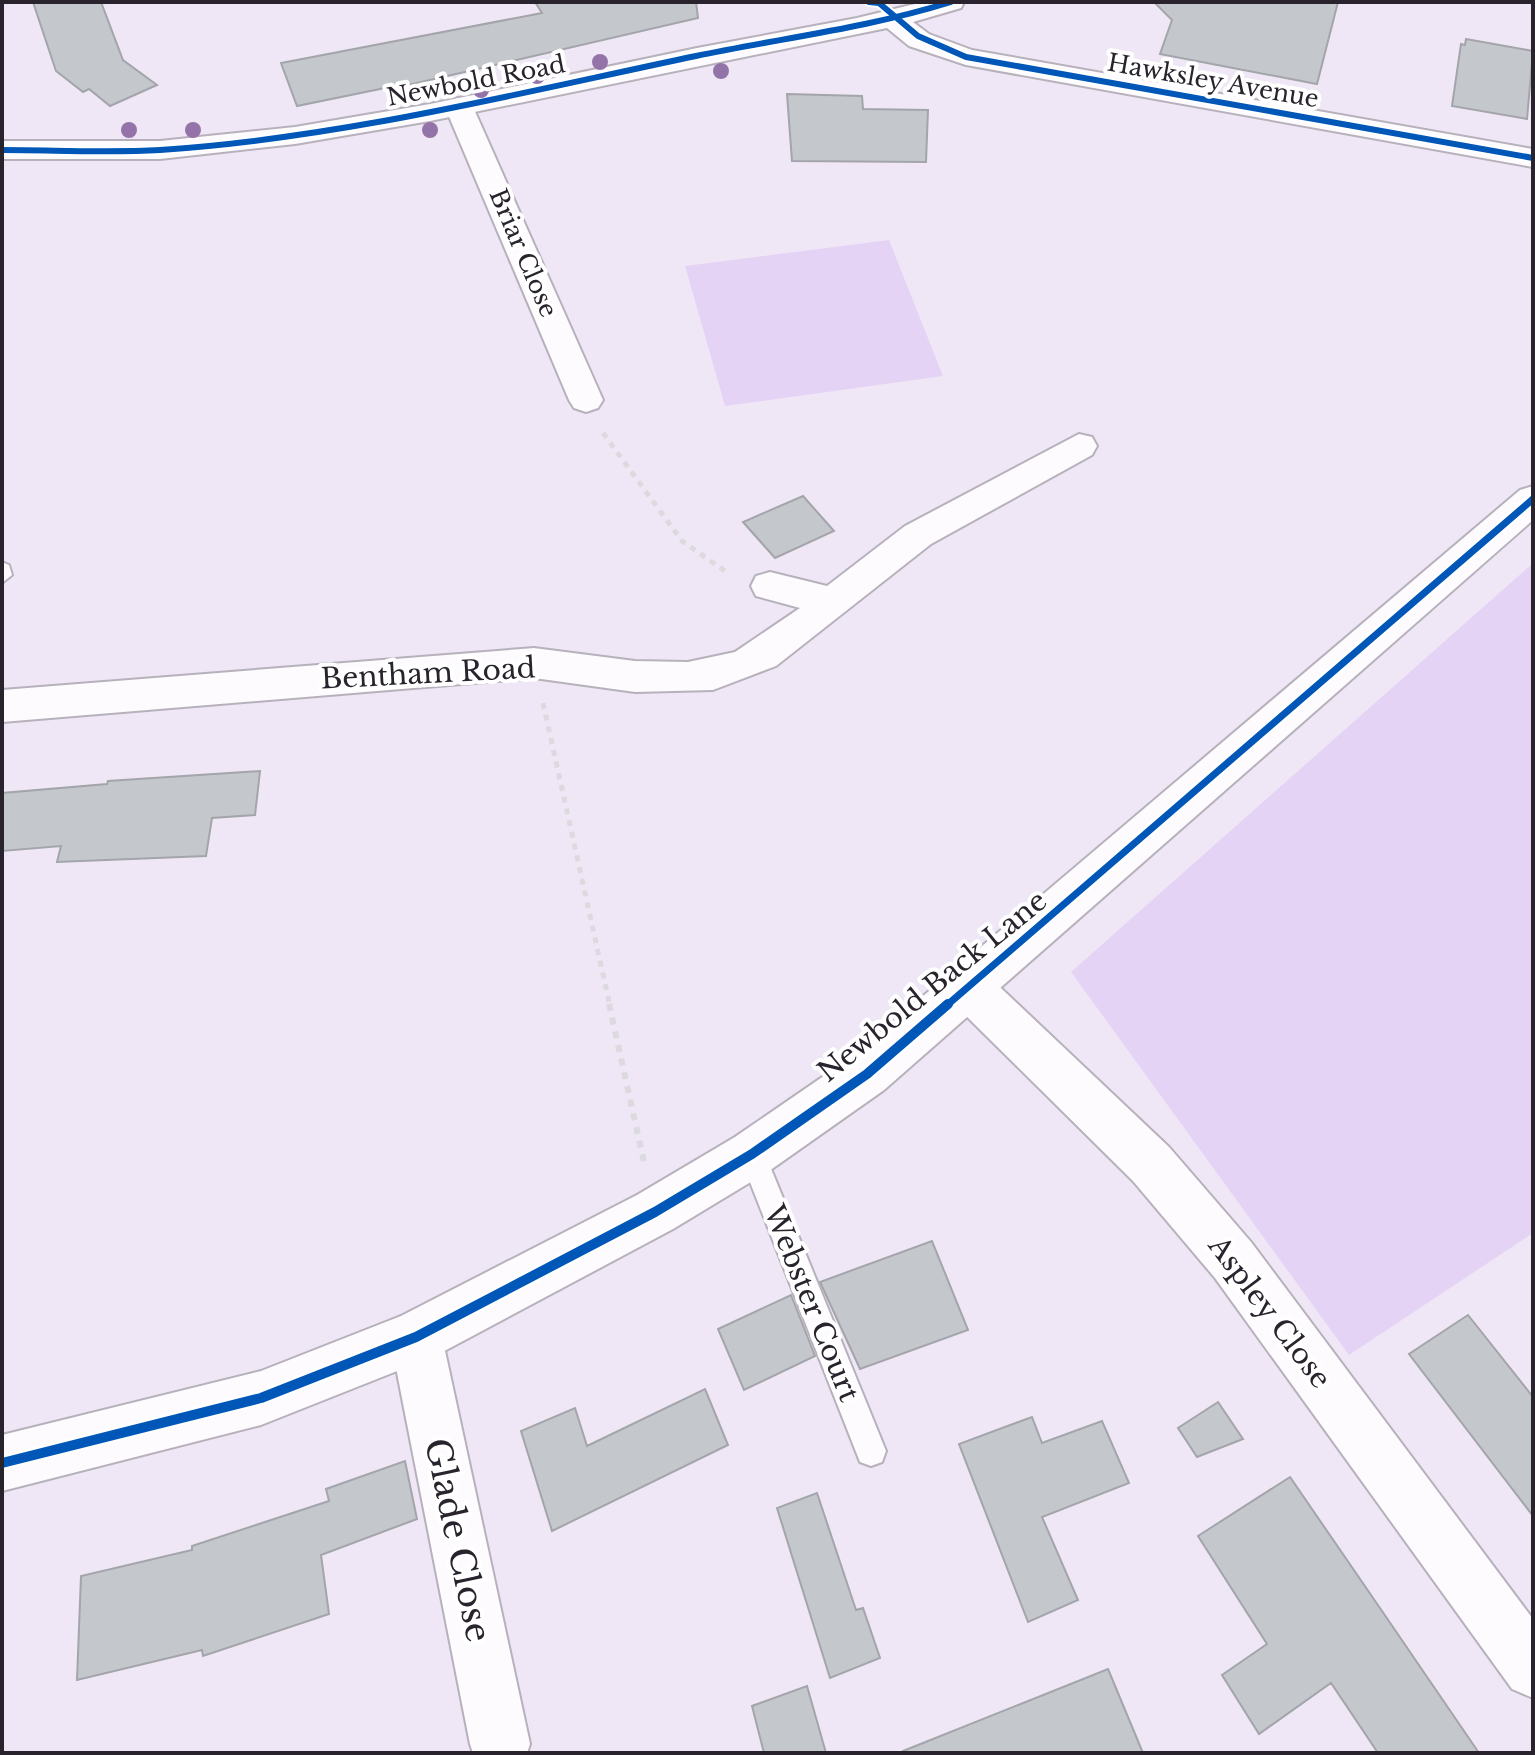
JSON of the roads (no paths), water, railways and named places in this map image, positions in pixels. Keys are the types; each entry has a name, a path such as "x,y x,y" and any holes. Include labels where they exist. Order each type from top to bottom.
{"street":[{"name":"Newbold Road","path":"2,150 159,150 283,135 459,107 757,43 895,21 951,2"},
{"name":"Hawksley Avenue","path":"895,21 919,40 966,57 1533,158"},
{"name":"Briar Close","path":"459,107 586,400"},
{"name":"Bentham Road","path":"2,706 534,663 618,675 704,676 749,661 782,642 918,535 1079,446"},
{"name":"Newbold Back Lane","path":"2,1463 261,1398 416,1337 655,1212 752,1154 867,1074 1533,499"},
{"path":"770,586 833,602"},
{"name":"Aspley Close","path":"969,988 1151,1164 1233,1260 1533,1668"},
{"name":"Glade Close","path":"416,1337 500,1744"}],"lane":[{"name":"Webster Court","path":"752,1154 871,1451"}]}
